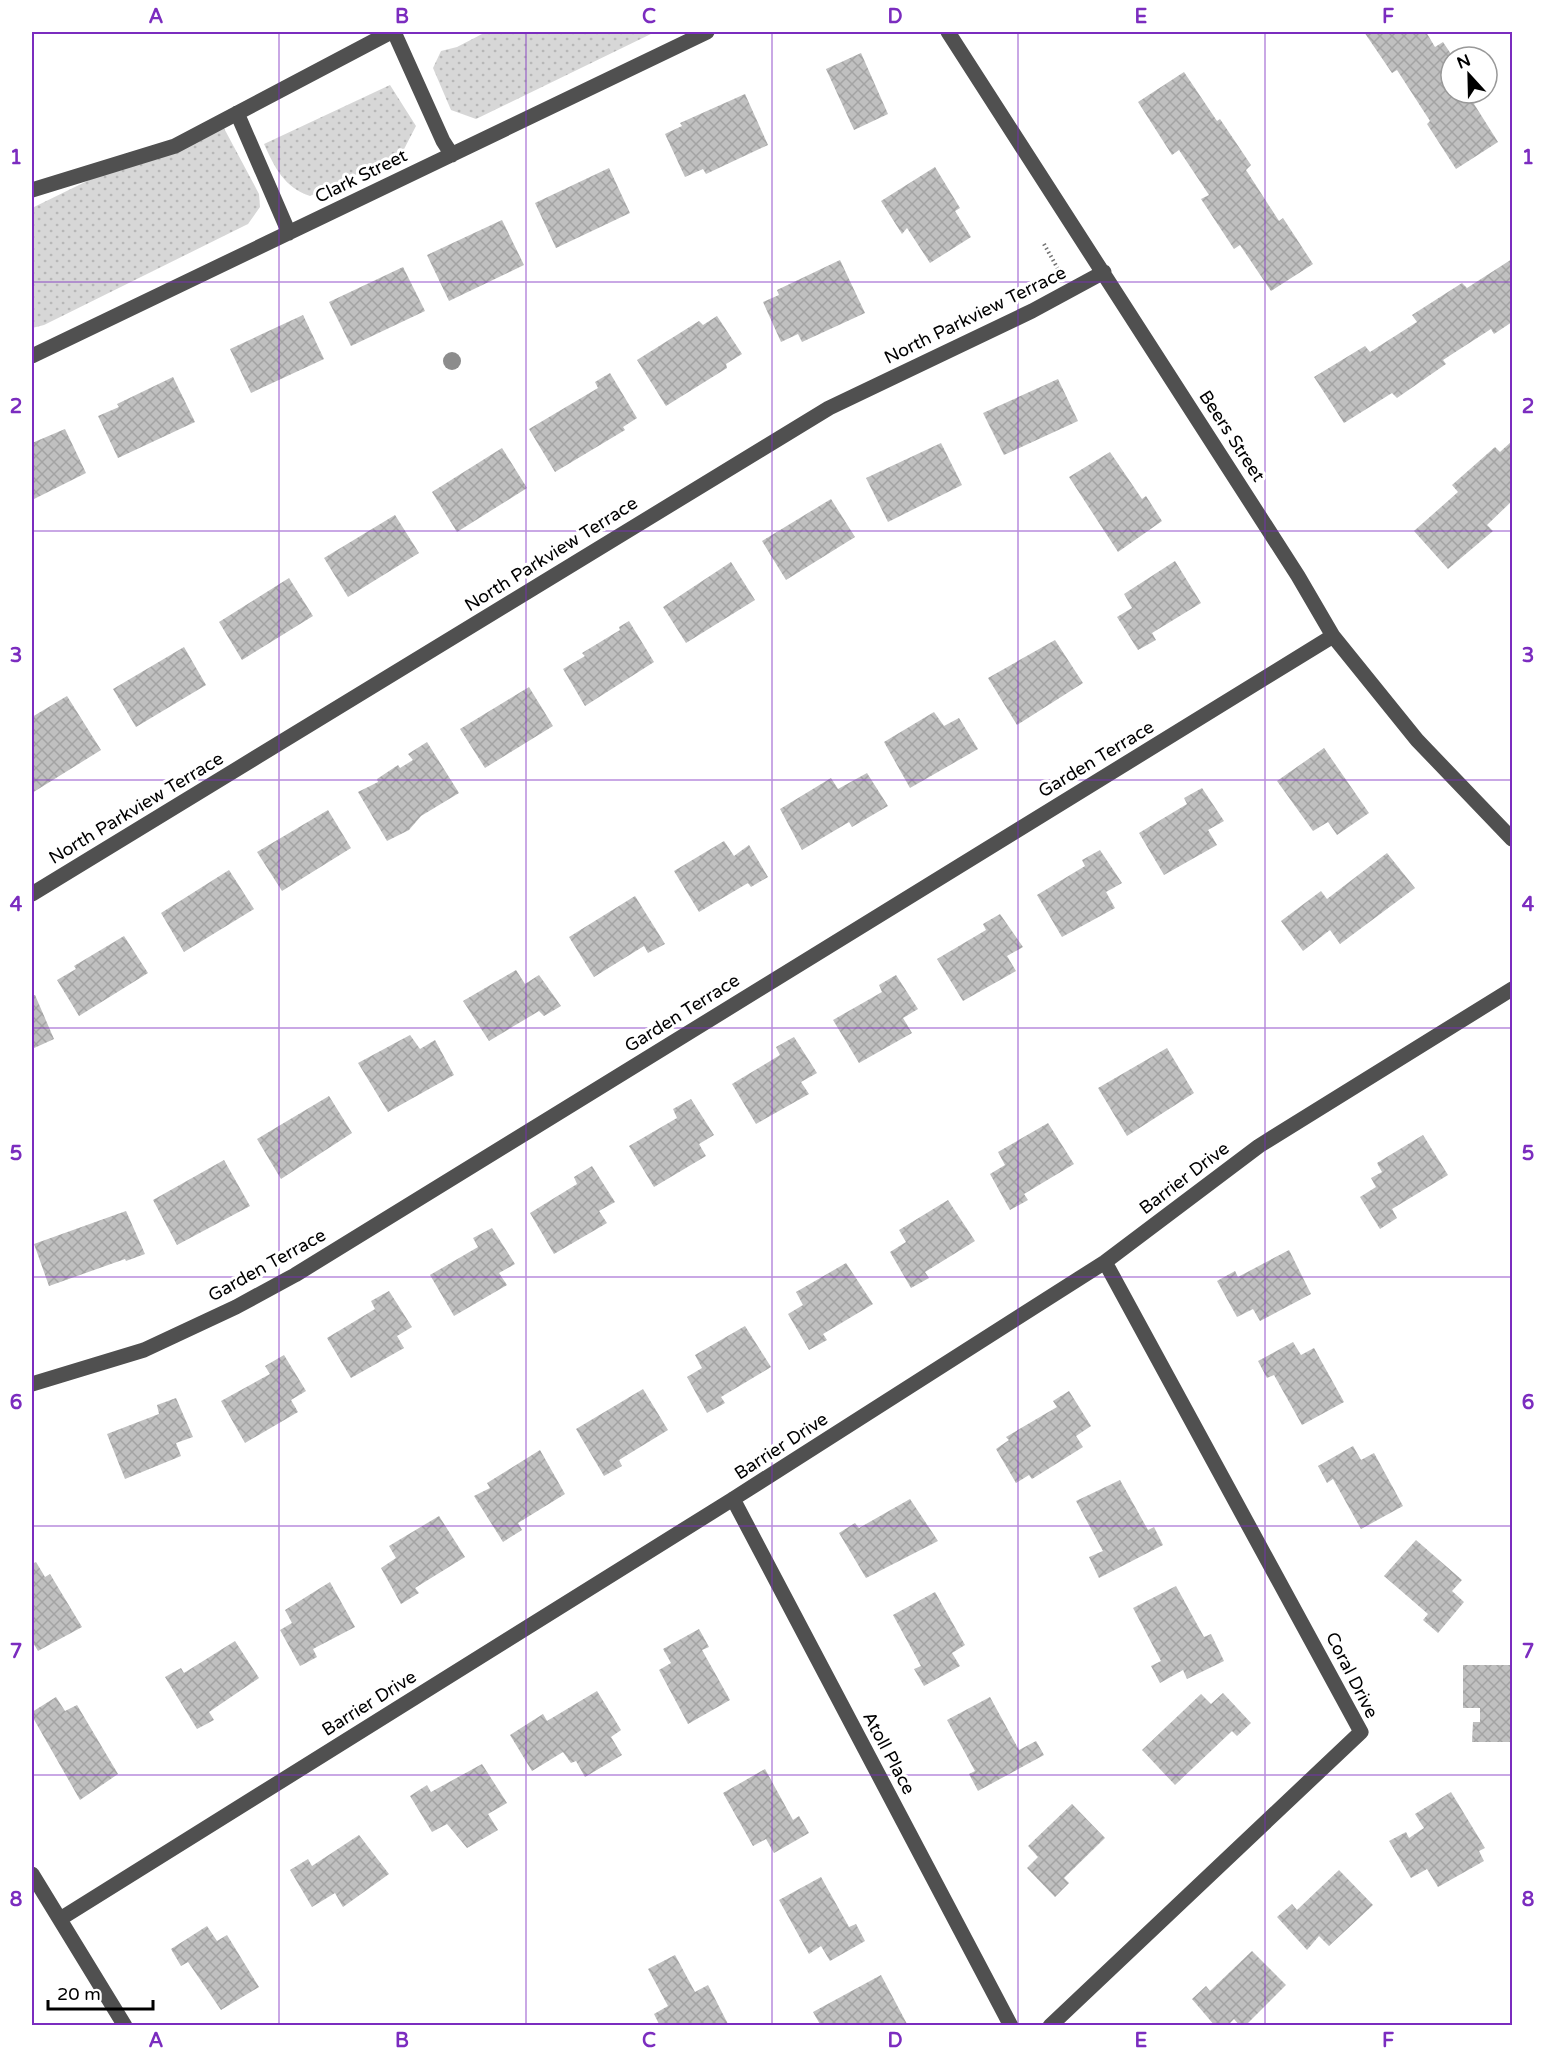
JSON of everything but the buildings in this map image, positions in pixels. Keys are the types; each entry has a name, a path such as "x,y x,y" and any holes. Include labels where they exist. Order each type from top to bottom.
{"street":[{"path":"32,190 175,146 393,32 443,141 452,154"},
{"name":"Clark Street","path":"32,356 707,32"},
{"name":"Beers Street","path":"948,32 1298,576 1333,636 1417,740 1512,839"},
{"path":"237,113 288,232"},
{"name":"North Parkview Terrace","path":"32,894 829,408 1032,311 1104,272"},
{"name":"Garden Terrace","path":"32,1384 144,1350 236,1307 295,1275 1333,636"},
{"name":"Barrier Drive","path":"60,1919 733,1499 1105,1262 1259,1146 1512,989"},
{"name":"Coral Drive","path":"1050,2025 1361,1732 1105,1262"},
{"name":"Atoll Place","path":"733,1499 1011,2025"},
{"path":"32,1874 125,2025"}],"shaded area":[{"path":"486,32 655,32 476,119 451,110 433,68 441,51 457,47"},
{"path":"390,85 416,126 402,153 310,196 293,187 281,176 264,144"},
{"path":"218,117 259,194 260,207 248,224 44,325 32,328 32,208"}]}
